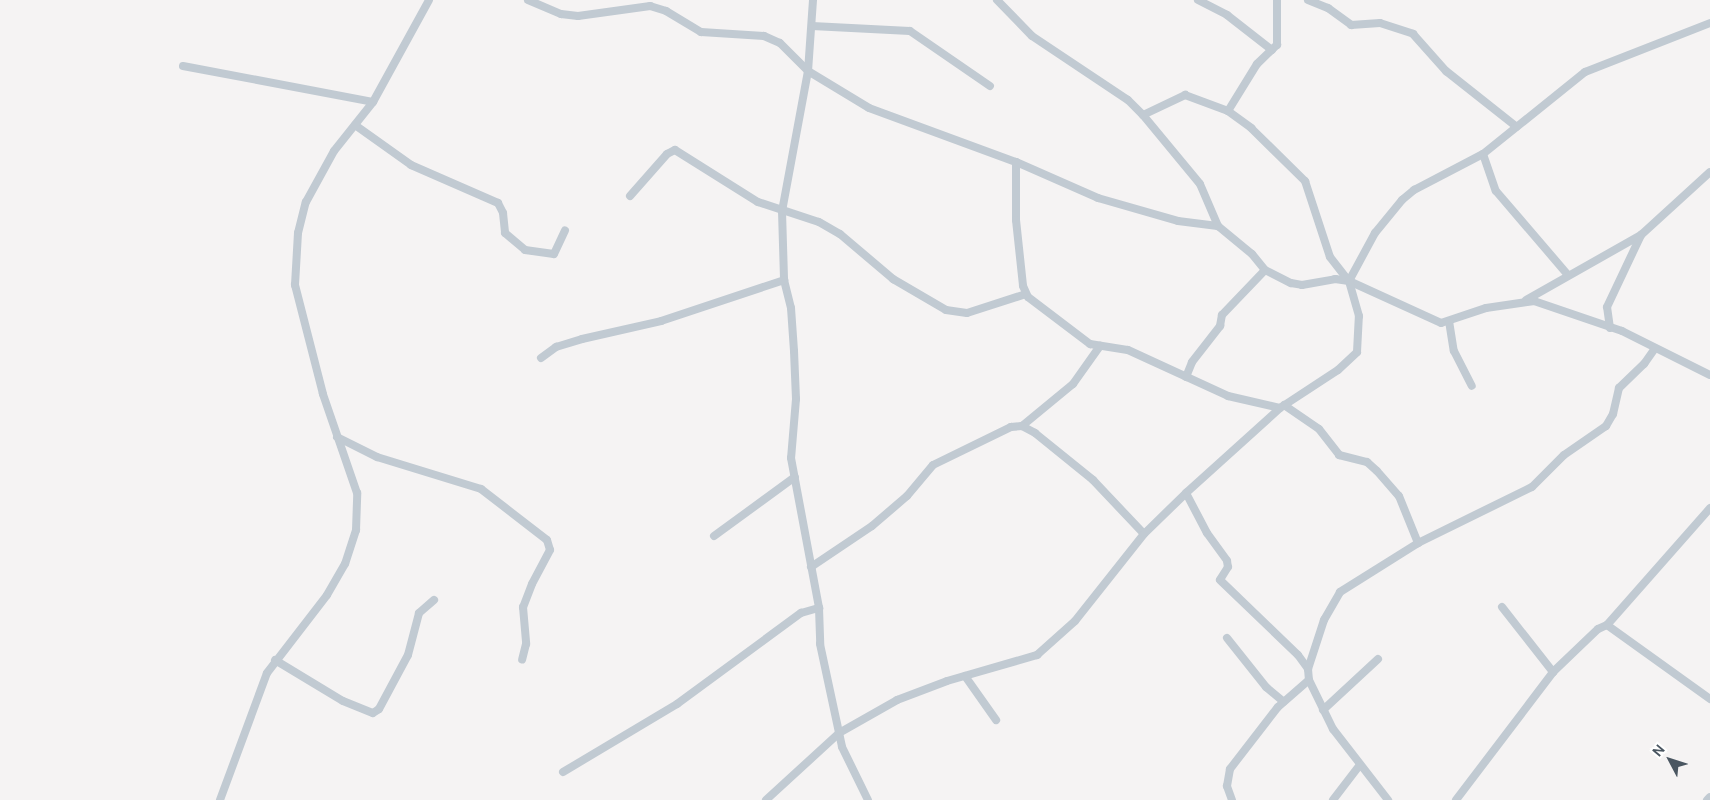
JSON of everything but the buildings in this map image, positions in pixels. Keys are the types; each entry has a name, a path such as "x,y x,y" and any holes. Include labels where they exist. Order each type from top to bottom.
{"street":[{"path":"220,800 253,706 275,660 327,595 345,564 356,530 357,493 337,437 300,308 296,264 306,202 320,172 373,102 429,0"},
{"path":"528,0 561,14 578,16 650,6 666,11 701,32 764,36 780,43 808,70 869,108 1016,162 1107,201 1178,221 1218,226"},
{"path":"617,0 618,10"},
{"path":"813,0 808,70 782,211 784,280 791,308 794,351 795,419 791,440 819,608 820,644 839,733 842,747 868,800"},
{"path":"997,0 1032,36 1128,100 1143,115 1200,184 1218,226 1252,254 1265,270 1302,285 1334,279 1349,281 1434,321 1449,321 1486,308 1526,300 1641,235 1710,172"},
{"path":"1198,0 1231,18 1272,50"},
{"path":"1228,111 1258,64 1272,50 1278,39 1277,0"},
{"path":"1308,0 1328,8 1351,25 1380,23 1413,34 1446,71 1517,127"},
{"path":"1349,281 1375,233 1402,200 1414,190 1483,154 1584,72 1710,23"},
{"path":"812,26 910,31 990,86"},
{"path":"183,66 373,102"},
{"path":"766,800 839,733 897,700 965,676 1037,655 1075,620 1144,534 1186,493 1282,407 1338,370 1356,352 1359,316 1349,281 1330,257 1305,180 1252,128 1228,111 1185,95 1143,115"},
{"path":"355,125 411,165 475,190 498,203 503,213 505,233 525,250 554,254 565,230"},
{"path":"630,196 667,154 675,150 758,202 819,222 840,234 902,285 956,314 975,311 1026,294"},
{"path":"1483,154 1496,191 1568,275"},
{"path":"1016,162 1016,220 1026,294 1086,341 1100,346 1128,350 1228,396 1282,407 1319,429 1338,455 1367,462 1378,471 1399,496 1418,543"},
{"path":"1610,328 1607,307 1641,235"},
{"path":"1186,377 1192,362 1220,326 1222,315 1265,270"},
{"path":"541,358 556,347 582,339 662,321 784,280"},
{"path":"1526,300 1610,328 1655,348 1708,375 1710,384"},
{"path":"1449,321 1454,351 1472,386"},
{"path":"811,567 872,526 907,496 933,465 1003,429 1022,426 1073,384 1100,346"},
{"path":"1388,800 1359,766 1322,710 1309,680 1308,669 1324,620 1340,592 1418,543 1488,510 1540,480 1564,455 1606,426 1613,414 1618,388 1644,364 1655,348"},
{"path":"1022,426 1093,480 1144,534"},
{"path":"337,437 377,457 481,489 547,540 550,550 532,584 524,607 526,644 522,660"},
{"path":"714,536 796,477"},
{"path":"1186,493 1207,533 1227,561 1228,567 1220,580 1298,655 1308,669"},
{"path":"1456,800 1554,672 1598,629 1607,625 1710,508"},
{"path":"275,660 343,701 373,713 379,710 408,655 418,613 434,600"},
{"path":"1502,607 1554,672"},
{"path":"563,772 677,704 801,613 819,608"},
{"path":"1607,625 1710,699"},
{"path":"1227,638 1266,687 1284,702"},
{"path":"1322,710 1378,659"},
{"path":"965,676 996,720"},
{"path":"1232,800 1227,786 1230,769 1284,702 1309,680"},
{"path":"1334,800 1359,766"},
{"path":"1707,800 1710,797"}]}
